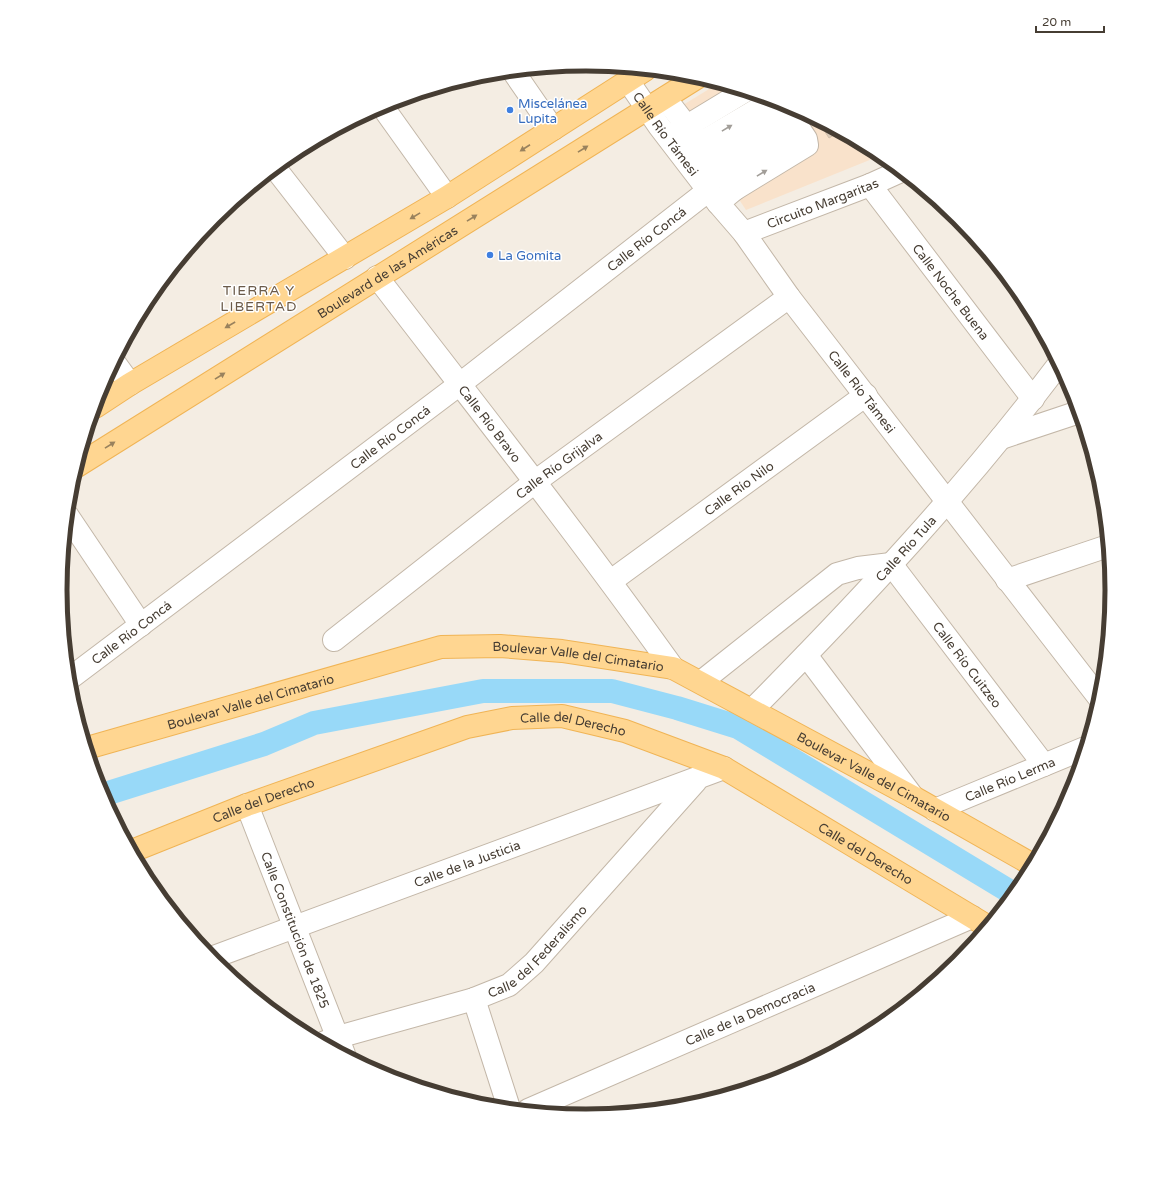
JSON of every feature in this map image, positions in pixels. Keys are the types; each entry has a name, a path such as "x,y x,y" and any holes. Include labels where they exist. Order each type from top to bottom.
{"main road":[{"path":"103,402 130,384 447,197 636,75"},
{"name":"Boulevard de las Américas","path":"84,462 656,104 686,81"},
{"name":"Boulevar Valle del Cimatario","path":"92,747 441,647 500,646 562,651 673,668 913,797 1027,862"},
{"name":"Calle del Derecho","path":"137,849 247,805 468,727 512,718 562,716 618,730 724,768 980,922"}],"street":[{"path":"516,75 554,129"},
{"name":"Calle Río Támesi","path":"636,75 656,104 668,137 744,233 789,297 1007,580 1096,688"},
{"path":"668,137 739,95"},
{"path":"656,104 687,127 718,166"},
{"path":"386,111 447,197"},
{"path":"701,180 786,111"},
{"path":"701,180 786,111"},
{"path":"278,172 345,258"},
{"name":"Circuito Margaritas","path":"744,233 870,185 896,173"},
{"name":"Calle Río Concá","path":"74,675 460,384 701,180"},
{"name":"Calle Noche Buena","path":"870,185 1033,399"},
{"name":"Calle Río Bravo","path":"378,277 536,481 611,581 673,668"},
{"name":"Calle Río Grijalva","path":"334,640 536,481 789,297"},
{"path":"118,367 130,384"},
{"name":"Calle Río Tula","path":"752,710 806,655 948,502 1033,399 1055,369"},
{"name":"Calle Río Nilo","path":"611,581 866,395"},
{"path":"1001,438 1074,414"},
{"path":"71,521 141,625"},
{"path":"1007,580 1103,548"},
{"path":"701,682 837,574 858,568 891,564"},
{"name":"Calle Río Cuitzeo","path":"891,564 1044,766"},
{"path":"806,655 913,797"},
{"name":"Calle Río Lerma","path":"935,810 1079,751"},
{"name":"Calle de la Justicia","path":"218,955 724,768"},
{"name":"Calle del Federalismo","path":"336,1045 474,999 508,985 534,964 698,778"},
{"name":"Calle Constitución de 1825","path":"247,805 295,926 335,1044"},
{"name":"Calle de la Democracia","path":"536,1107 980,922"},
{"path":"474,999 507,1103"}],"shaded area":[{"path":"712,87 720,89 785,111 816,125 874,158 746,210 678,108"}],"building":[{"path":"823,129 834,135 829,138"}],"waterway":[{"path":"109,793 264,744 314,723 483,691 612,691 677,708 738,727 1009,891"}],"place":[{"name":"Miscelánea Lupita","path":"510,110"},
{"name":"La Gomita","path":"490,255"}],"district":[{"name":"TIERRA Y LIBERTAD","path":"259,298"}]}
